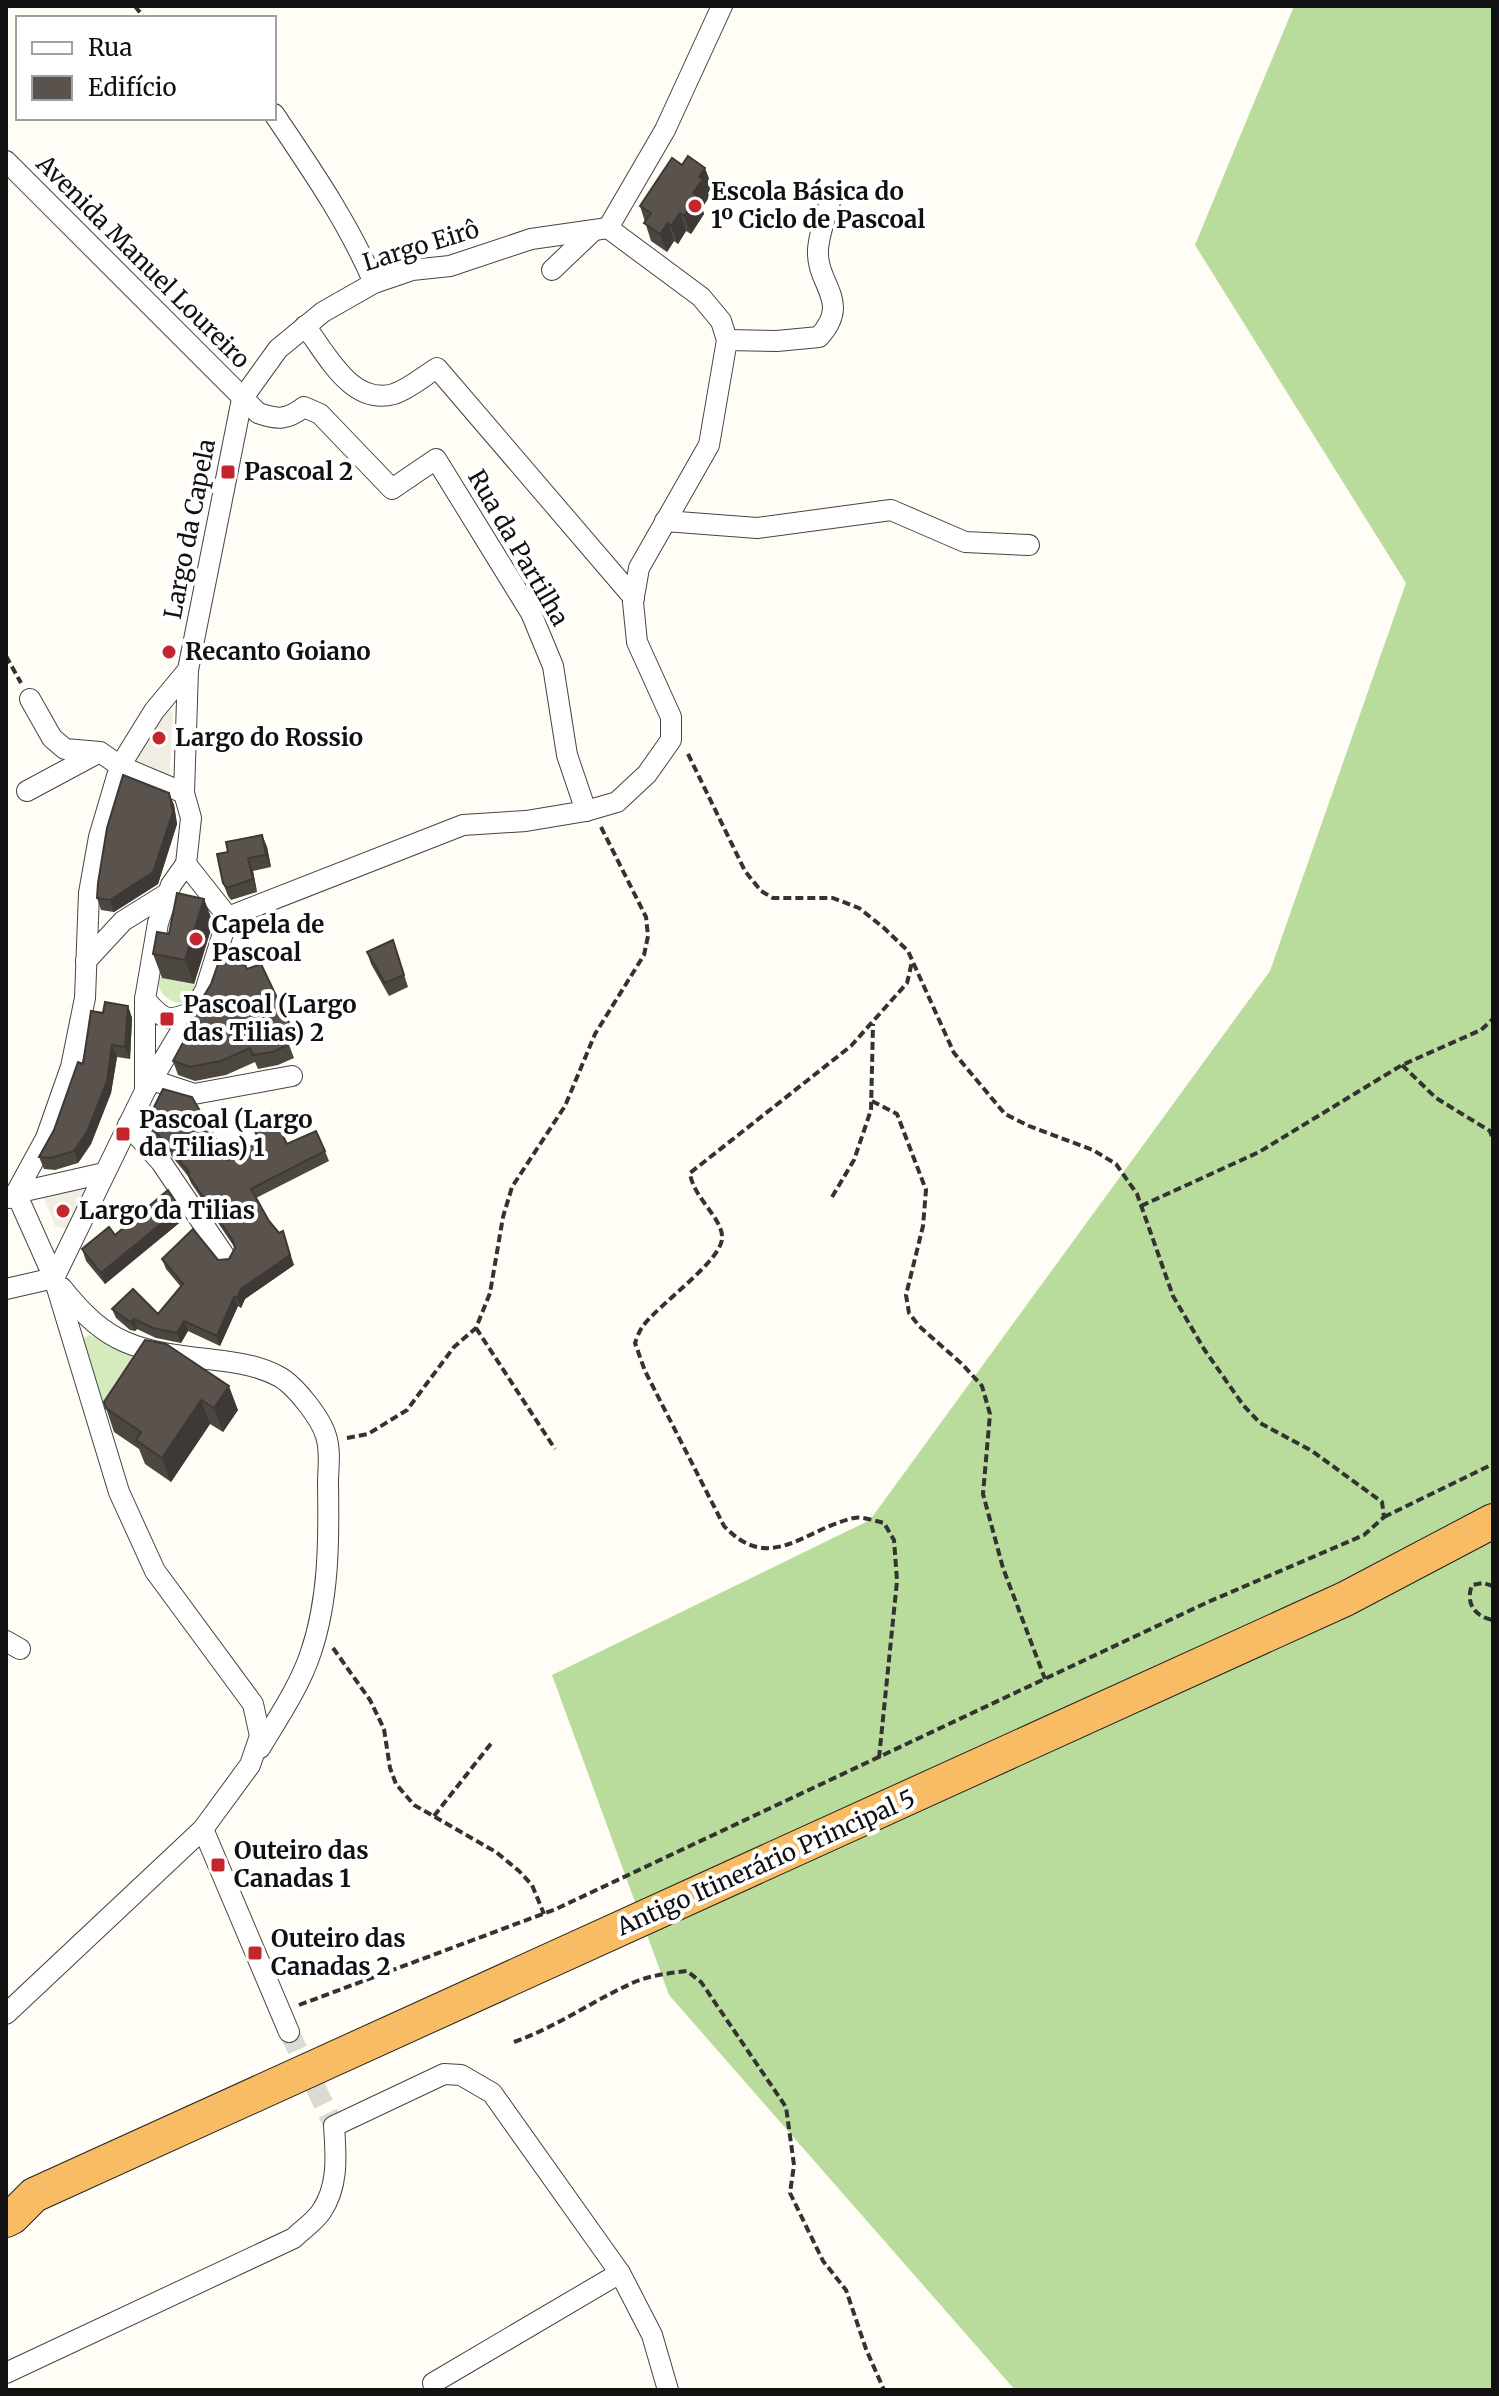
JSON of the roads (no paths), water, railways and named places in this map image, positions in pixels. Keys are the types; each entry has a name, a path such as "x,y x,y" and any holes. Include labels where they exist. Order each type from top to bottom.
{"highway":[{"name":"Antigo Itinerário Principal 5","path":"6,2220 20,2195 1345,1599 1493,1521"}],"street":[{"path":"552,270 601,229 665,130 722,6"},
{"path":"276,117 357,242 374,283"},
{"name":"Avenida Manuel Loureiro","path":"6,161 242,399"},
{"path":"727,340 777,341 819,337 831,324 834,310 818,252 832,195"},
{"path":"228,917 463,825 526,821 586,811 617,802 647,774 671,740 671,717 637,642 634,598 639,568 709,445 727,340 721,321 701,297 601,229"},
{"name":"Largo Eirô","path":"242,399 278,349 323,312 374,283 412,270 450,266 531,239 601,229"},
{"path":"305,326 345,381 368,393 378,396 396,393 437,368 634,598"},
{"name":"Largo da Capela","path":"188,670 242,399"},
{"name":"Rua da Partilha","path":"242,399 258,413 274,419 286,419 304,407 320,414 392,489 436,459 531,613 553,666 567,755 586,811"},
{"path":"665,521 757,528 891,510 965,542 1029,545"},
{"path":"9,1192 46,1138 71,1067 85,998 89,893 99,837 120,766 154,711 188,670"},
{"path":"148,1086 145,999 158,923 168,893 186,864 191,818 184,793 188,670"},
{"path":"30,699 52,738 65,749 100,752 120,766 184,793"},
{"path":"27,791 100,752"},
{"path":"186,864 228,917"},
{"path":"86,961 123,921 168,893"},
{"path":"54,1278 148,1086 205,991 228,917"},
{"path":"145,999 167,1019 177,1019 192,1012"},
{"path":"148,1086 194,1094 292,1076"},
{"path":"128,1125 161,1162 226,1258"},
{"path":"9,1192 104,1173"},
{"path":"9,1192 54,1278 119,1492 155,1571 253,1704 260,1736 250,1765"},
{"path":"6,1289 54,1278"},
{"path":"6,2014 203,1829 250,1765 288,1701 311,1654 318,1626 329,1518 326,1435 303,1398 280,1377 246,1363 139,1349 100,1330 54,1278"},
{"path":"203,1829 285,2023"},
{"path":"6,2373 294,2238 321,2212 332,2188 337,2163 334,2126 444,2074 461,2075 492,2093 620,2273 652,2335 668,2390"},
{"path":"433,2383 620,2273"}],"tunnel":[{"path":"289,2032 334,2126"}],"place":[{"name":"Escola Básica do 1º Ciclo de Pascoal","path":"695,206"},
{"name":"Pascoal 2","path":"228,472"},
{"name":"Recanto Goiano","path":"169,652"},
{"name":"Largo do Rossio","path":"159,738"},
{"name":"Capela de Pascoal","path":"196,939"},
{"name":"Pascoal (Largo das Tilias) 2","path":"167,1019"},
{"name":"Pascoal (Largo da Tilias) 1","path":"123,1134"},
{"name":"Largo da Tilias","path":"63,1211"},
{"name":"Outeiro das Canadas 1","path":"218,1865"},
{"name":"Outeiro das Canadas 2","path":"255,1953"}]}
